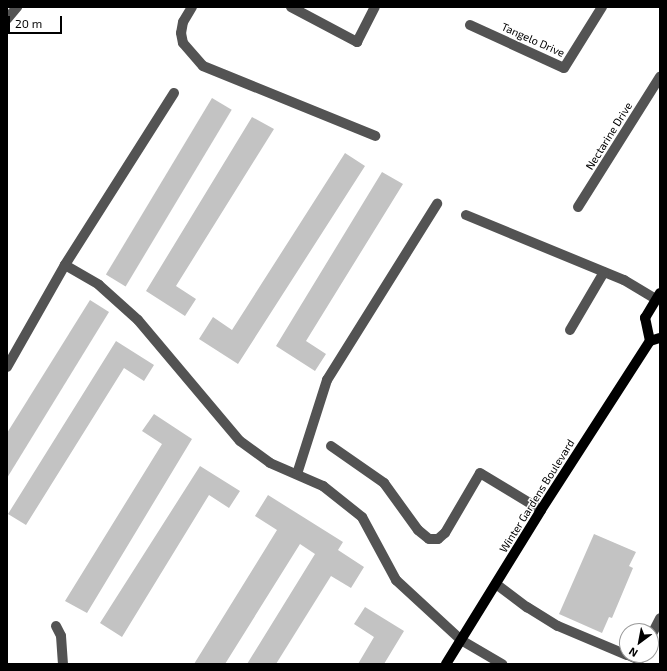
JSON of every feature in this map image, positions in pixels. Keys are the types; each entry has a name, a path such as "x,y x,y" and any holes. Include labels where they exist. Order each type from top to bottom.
{"main road":[{"path":"655,340 645,318 658,296"},
{"name":"Winter Gardens Boulevard","path":"446,664 541,510 655,340"}],"street":[{"path":"7,19 16,7"},
{"path":"192,7 183,22 181,33 182,43 203,66 375,136"},
{"path":"291,7 358,42 375,7"},
{"name":"Tangelo Drive","path":"470,25 564,68 602,7"},
{"name":"Nectarine Drive","path":"578,207 660,77"},
{"path":"7,367 65,265 174,93"},
{"path":"297,474 322,392 333,368 437,204"},
{"path":"466,215 624,280 658,296"},
{"path":"65,265 99,285 138,320 240,441 270,463 323,486 362,517 396,580 461,640 502,664"},
{"path":"570,330 604,272"},
{"path":"655,340 660,345"},
{"path":"331,446 384,483 418,530 429,539 438,539 445,533 480,473 541,510"},
{"path":"496,584 527,607 558,626 619,652"},
{"path":"56,626 61,636 63,664"}],"building":[{"path":"212,98 232,110 126,286 106,275"},
{"path":"252,117 274,129 176,286 196,299 185,316 146,291"},
{"path":"345,153 365,166 238,364 199,339 213,317 232,330"},
{"path":"382,172 403,184 306,341 326,354 315,371 276,346"},
{"path":"90,300 109,312 7,478 7,433"},
{"path":"116,341 154,365 144,381 124,368 26,525 8,514"},
{"path":"154,414 192,439 87,613 65,601 162,444 142,431"},
{"path":"200,466 240,491 229,508 209,495 122,637 100,623"},
{"path":"268,495 343,542 338,550 364,567 351,588 331,576 276,664 247,664 315,554 300,544 225,664 194,664 277,530 255,516"},
{"path":"594,534 636,552 629,566 633,568 612,618 609,617 602,633 559,614"},
{"path":"365,607 404,631 384,664 358,664 374,637 354,624"}]}
